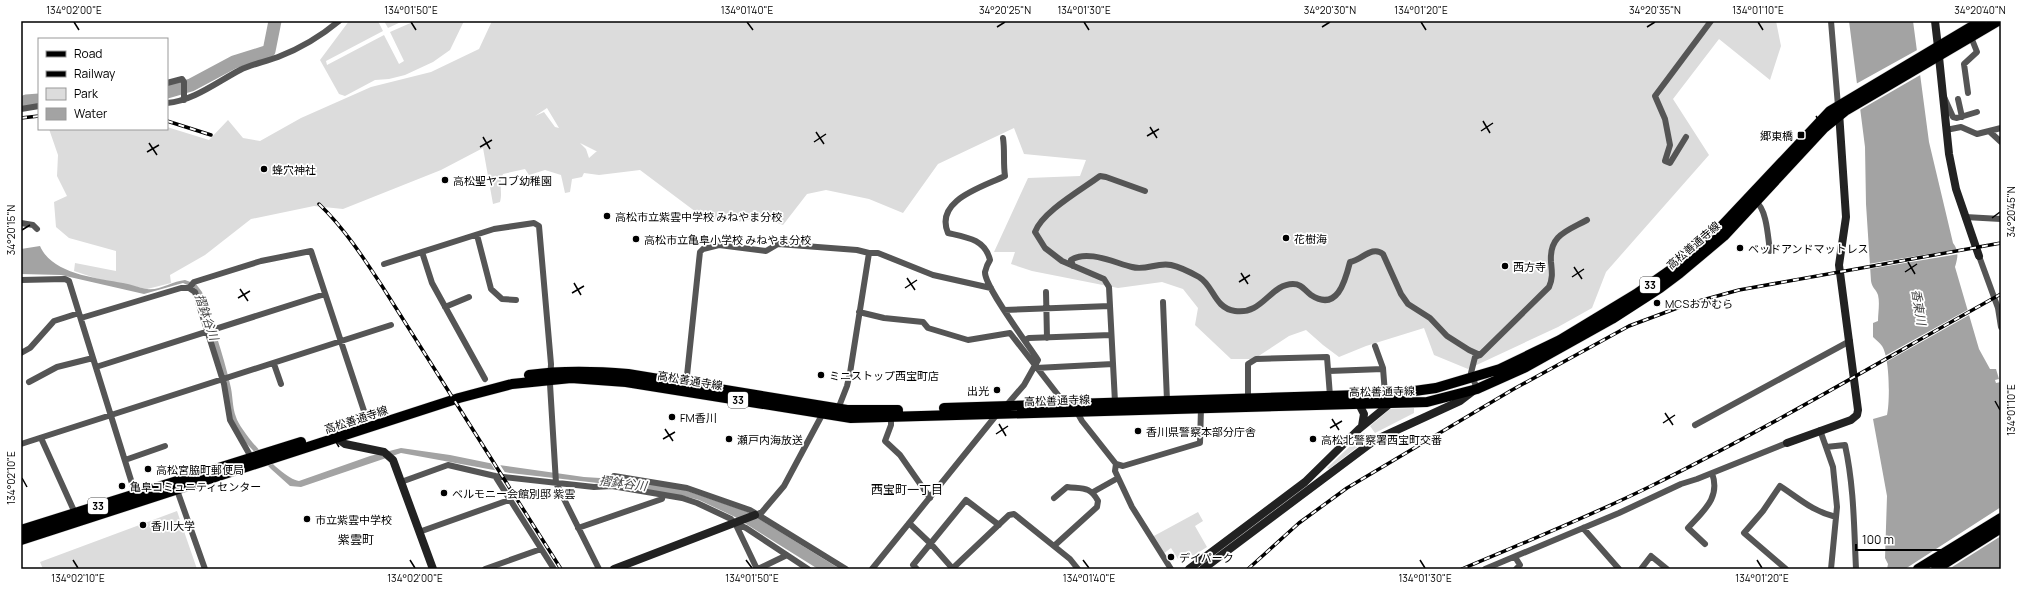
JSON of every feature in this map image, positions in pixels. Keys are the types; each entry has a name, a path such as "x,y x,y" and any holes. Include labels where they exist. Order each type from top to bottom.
{"main road":[{"name":"高松善通寺線","path":"1937,53 1981,21"},
{"name":"高松善通寺線","path":"686,387 838,409 875,411 1001,410 1077,412 1200,408 1248,402 1330,396 1408,393 1474,378 1500,369 1543,350 1608,312 1656,281 1718,230 1825,116 1937,53 1972,37 1998,21"},
{"name":"高松善通寺線","path":"21,540 177,490 484,384 510,378 604,372 822,415 851,418 891,417 1001,410 1062,404 1115,402 1167,401 1390,404 1427,402 1477,389 1546,357 1612,319 1660,288 1703,255 1756,202 1841,108"},
{"name":"高松善通寺線","path":"21,530 251,457 338,434"},
{"path":"1918,569 2001,518"},
{"path":"1936,569 2001,528"}],"street":[{"path":"168,103 184,100 241,70 297,48 314,39 339,21"},
{"path":"1686,137 1670,163 1666,161 1670,145 1665,119 1655,96 1711,21"},
{"path":"1485,569 1583,528 1680,484 1712,473 1820,430 1850,420 1857,415 1858,406 1839,266 1846,217 1841,108 1831,21"},
{"path":"1935,21 1941,92 1956,189 1979,256 1999,307 2001,327"},
{"path":"1968,93 1964,64 1977,52 1972,37"},
{"path":"168,82 182,79 184,82 184,100"},
{"path":"1941,92 1953,117 1957,118 1977,112"},
{"path":"1958,99 1962,116"},
{"path":"21,109 38,106"},
{"path":"1946,130 1962,128 1977,134 2001,128"},
{"path":"1989,131 2001,142"},
{"path":"872,569 1001,410 1024,385 1036,368 1038,360 1011,322 991,288 985,272 990,260 984,247 971,238 948,233 945,222 946,214 959,198 1005,176 1003,165 1005,148 1003,138"},
{"path":"1115,402 1109,287 1104,279 1062,261 1045,248 1035,232 1038,224 1045,216 1100,176 1145,191"},
{"path":"1756,202 1759,204 1765,218 1770,251"},
{"path":"1965,217 2001,219"},
{"path":"1203,569 1375,440 1460,401 1477,389 1471,373 1476,357 1480,355 1549,287 1553,278 1551,259 1552,245 1560,235 1587,220"},
{"path":"384,264 494,229 534,223 540,228 556,482 599,569"},
{"path":"21,224 32,225 37,229"},
{"path":"477,234 490,289 502,299 516,300"},
{"path":"686,387 700,252 703,249 719,245 766,251 778,244 857,250 869,253 878,253 933,275 991,288"},
{"path":"1073,266 1071,260 1077,256 1093,256 1134,268 1146,269 1156,264 1170,265 1201,278 1214,298 1222,306 1234,311 1247,311 1258,307 1282,286 1293,284 1302,286 1308,293 1317,299 1332,298 1343,286 1350,262 1374,250 1380,251 1383,254 1401,294 1408,304 1430,318 1447,336 1480,355"},
{"path":"21,353 30,348 54,321 80,316 191,286 261,261 311,251 366,417"},
{"path":"422,252 432,283 485,379"},
{"path":"838,409 849,380 869,253"},
{"path":"21,280 65,279 70,281 135,493"},
{"path":"191,286 195,292 210,330 226,379 230,420 251,457"},
{"path":"1046,292 1047,338"},
{"path":"96,367 325,294"},
{"path":"444,306 469,297"},
{"path":"1163,302 1167,401"},
{"path":"1004,310 1110,306"},
{"path":"859,312 884,318 923,322 928,328 968,340 1010,333 1062,400 1062,404"},
{"path":"21,444 274,364 391,325"},
{"path":"1025,340 1111,335"},
{"path":"1695,425 1850,341"},
{"path":"1375,346 1383,368 1385,394"},
{"path":"1248,402 1248,364 1253,360 1324,357 1328,360 1330,396"},
{"path":"29,382 57,368 93,358"},
{"path":"274,364 281,384"},
{"path":"1036,368 1113,364"},
{"path":"1329,371 1383,368"},
{"path":"1189,569 1305,482 1362,426 1390,404 1408,393"},
{"path":"1360,404 1364,414 1362,426"},
{"path":"1077,412 1082,421 1116,464 1123,466 1200,443 1200,408"},
{"path":"614,569 756,515 784,486 822,415"},
{"path":"891,417 885,441 900,455 930,498"},
{"path":"1820,430 1833,467 1837,507 1831,569"},
{"path":"338,434 341,441 345,444 379,450 387,454 393,460 433,569"},
{"path":"41,438 76,513"},
{"path":"1826,447 1845,445 1851,470 1854,502 1856,569"},
{"path":"125,460 165,446"},
{"path":"1116,464 1115,471 1132,507 1171,569"},
{"path":"401,482 448,465 494,476 594,487 609,486 663,495 697,503 732,519 785,556 808,569"},
{"path":"1705,544 1688,528 1709,504 1715,490 1712,473"},
{"path":"494,476 554,569"},
{"path":"609,486 614,476 687,488 709,494 756,515 846,569"},
{"path":"1054,498 1067,487 1093,492 1118,478"},
{"path":"1786,569 1744,533 1763,511 1780,486 1809,507 1821,513 1836,517"},
{"path":"177,490 205,569"},
{"path":"1054,546 1096,507 1098,501 1093,492"},
{"path":"578,528 662,499 663,495"},
{"path":"419,532 509,500"},
{"path":"917,569 913,565 966,500 999,525"},
{"path":"909,523 931,544 952,569 1009,515 1014,514 1070,558 1078,569"},
{"path":"737,522 758,569 785,556"},
{"path":"1583,528 1619,569"},
{"path":"485,569 541,549"},
{"path":"1641,569 1652,556 1667,569"},
{"path":"1515,557 1520,565 1516,569"}],"green space":[{"path":"349,21 378,21 383,31 326,61 327,65 384,35 399,64 404,61 390,32 415,21 464,21 450,50 433,62 405,75 389,79 375,80 345,96 339,94 320,60"},
{"path":"384,21 403,21 388,28"},
{"path":"492,21 1776,21 1781,46 1770,80 1719,39 1673,99 1709,155 1606,272 1592,308 1558,327 1468,369 1434,355 1424,328 1366,346 1339,357 1306,330 1289,336 1254,359 1231,359 1195,325 1198,308 1183,289 1162,282 1118,288 1032,271 1011,264 1015,252 994,252 1028,178 1080,176 1086,160 1024,154 1014,128 938,164 903,213 869,199 826,190 807,194 783,225 761,217 738,222 704,218 640,170 599,175 584,173 582,177 572,179 570,192 565,193 561,175 545,170 529,175 525,169 503,174 501,181 500,202 493,204 483,148 441,170 343,209 314,206 251,219 205,255 170,275 171,283 147,289 98,279 74,271 75,263 116,271 116,251 69,238 56,227 54,202 67,196 57,176 58,155 49,130 168,130 168,127 209,140 228,120 243,138 260,141 301,118 371,87 431,72 479,49","holes":["547,108 559,128 555,127 544,112 535,116","580,143 596,151 589,158 586,149"]},
{"path":"1414,408 1414,413 1375,433 1370,426 1390,409"},
{"path":"1364,433 1369,438 1329,469 1327,468"},
{"name":"香川大学","path":"177,511 197,569 43,569 40,562"},
{"path":"1198,512 1203,521 1195,526 1207,547 1193,556 1189,551 1178,559 1171,548 1163,554 1152,537"}],"water":[{"name":"香東川","path":"1849,21 1913,21 1929,142 1953,243 1957,251 1955,267 1979,349 1990,369 1996,369 1999,379 1995,380 1996,383 2001,382 2001,569 1887,569 1888,564 1885,558 1887,496 1873,419 1887,415 1889,380 1885,352 1881,345 1873,337 1873,323 1878,321 1879,301 1878,295 1871,281 1866,204 1865,147"},
{"path":"40,246 54,263 64,269 88,276 147,289 156,289 185,280 196,284 202,292 221,349 231,388 233,405 239,424 263,455 273,465 292,479 299,481 370,456 401,448 450,455 499,465 584,477 616,479 682,489 748,512 840,569 818,569 735,517 699,500 624,486 510,473 401,453 301,487 290,486 246,443 232,419 196,289 183,283 144,294 61,275 21,274 21,249"}],"pier":[{"path":"1919,49 1922,74 1858,111 1854,85"},
{"path":"1959,249 1959,254 1869,269 1868,264"},
{"path":"1969,309 1971,314 1884,363 1883,357"},
{"path":"490,462 499,463 506,474 497,473"},
{"path":"2001,507 2001,536 1949,569 1905,569"}],"waterway":[{"name":"摺鉢谷川","path":"168,92 191,85 234,62 269,51 275,21"},
{"name":"摺鉢谷川","path":"26,101 38,100"}],"railway":[{"path":"21,118 38,116"},
{"path":"168,121 211,135"},
{"path":"319,204 345,233 375,275 561,569"},
{"path":"1248,569 1299,523 1347,488 1512,390 1629,326 1688,304 1739,290 2001,243"},
{"path":"1462,569 1603,509 1649,487 1782,417 2001,294"}],"place":[{"name":"郷東橋","path":"1801,135"},
{"name":"蜂穴神社","path":"264,169"},
{"name":"高松聖ヤコブ幼稚園","path":"445,180"},
{"name":"高松市立紫雲中学校 みねやま分校","path":"607,216"},
{"name":"花樹海","path":"1286,238"},
{"name":"高松市立亀阜小学校 みねやま分校","path":"636,239"},
{"name":"ベッドアンドマットレス","path":"1740,248"},
{"name":"西方寺","path":"1505,266"},
{"name":"MCSおかむら","path":"1657,303"},
{"name":"ミニストップ西宝町店","path":"821,375"},
{"name":"出光","path":"997,390"},
{"name":"FM香川","path":"672,417"},
{"name":"香川県警察本部分庁舎","path":"1138,431"},
{"name":"瀬戸内海放送","path":"729,439"},
{"name":"高松北警察署西宝町交番","path":"1313,439"},
{"name":"高松宮脇町郵便局","path":"148,469"},
{"name":"亀阜コミュニティセンター","path":"122,486"},
{"name":"ベルモニー会館別邸 紫雲","path":"444,493"},
{"name":"市立紫雲中学校","path":"307,519"},
{"name":"香川大学","path":"143,525"},
{"name":"デイパーク","path":"1171,557"}],"district":[{"name":"西宝町一丁目","path":"907,489"},
{"name":"紫雲町","path":"356,539"}]}
